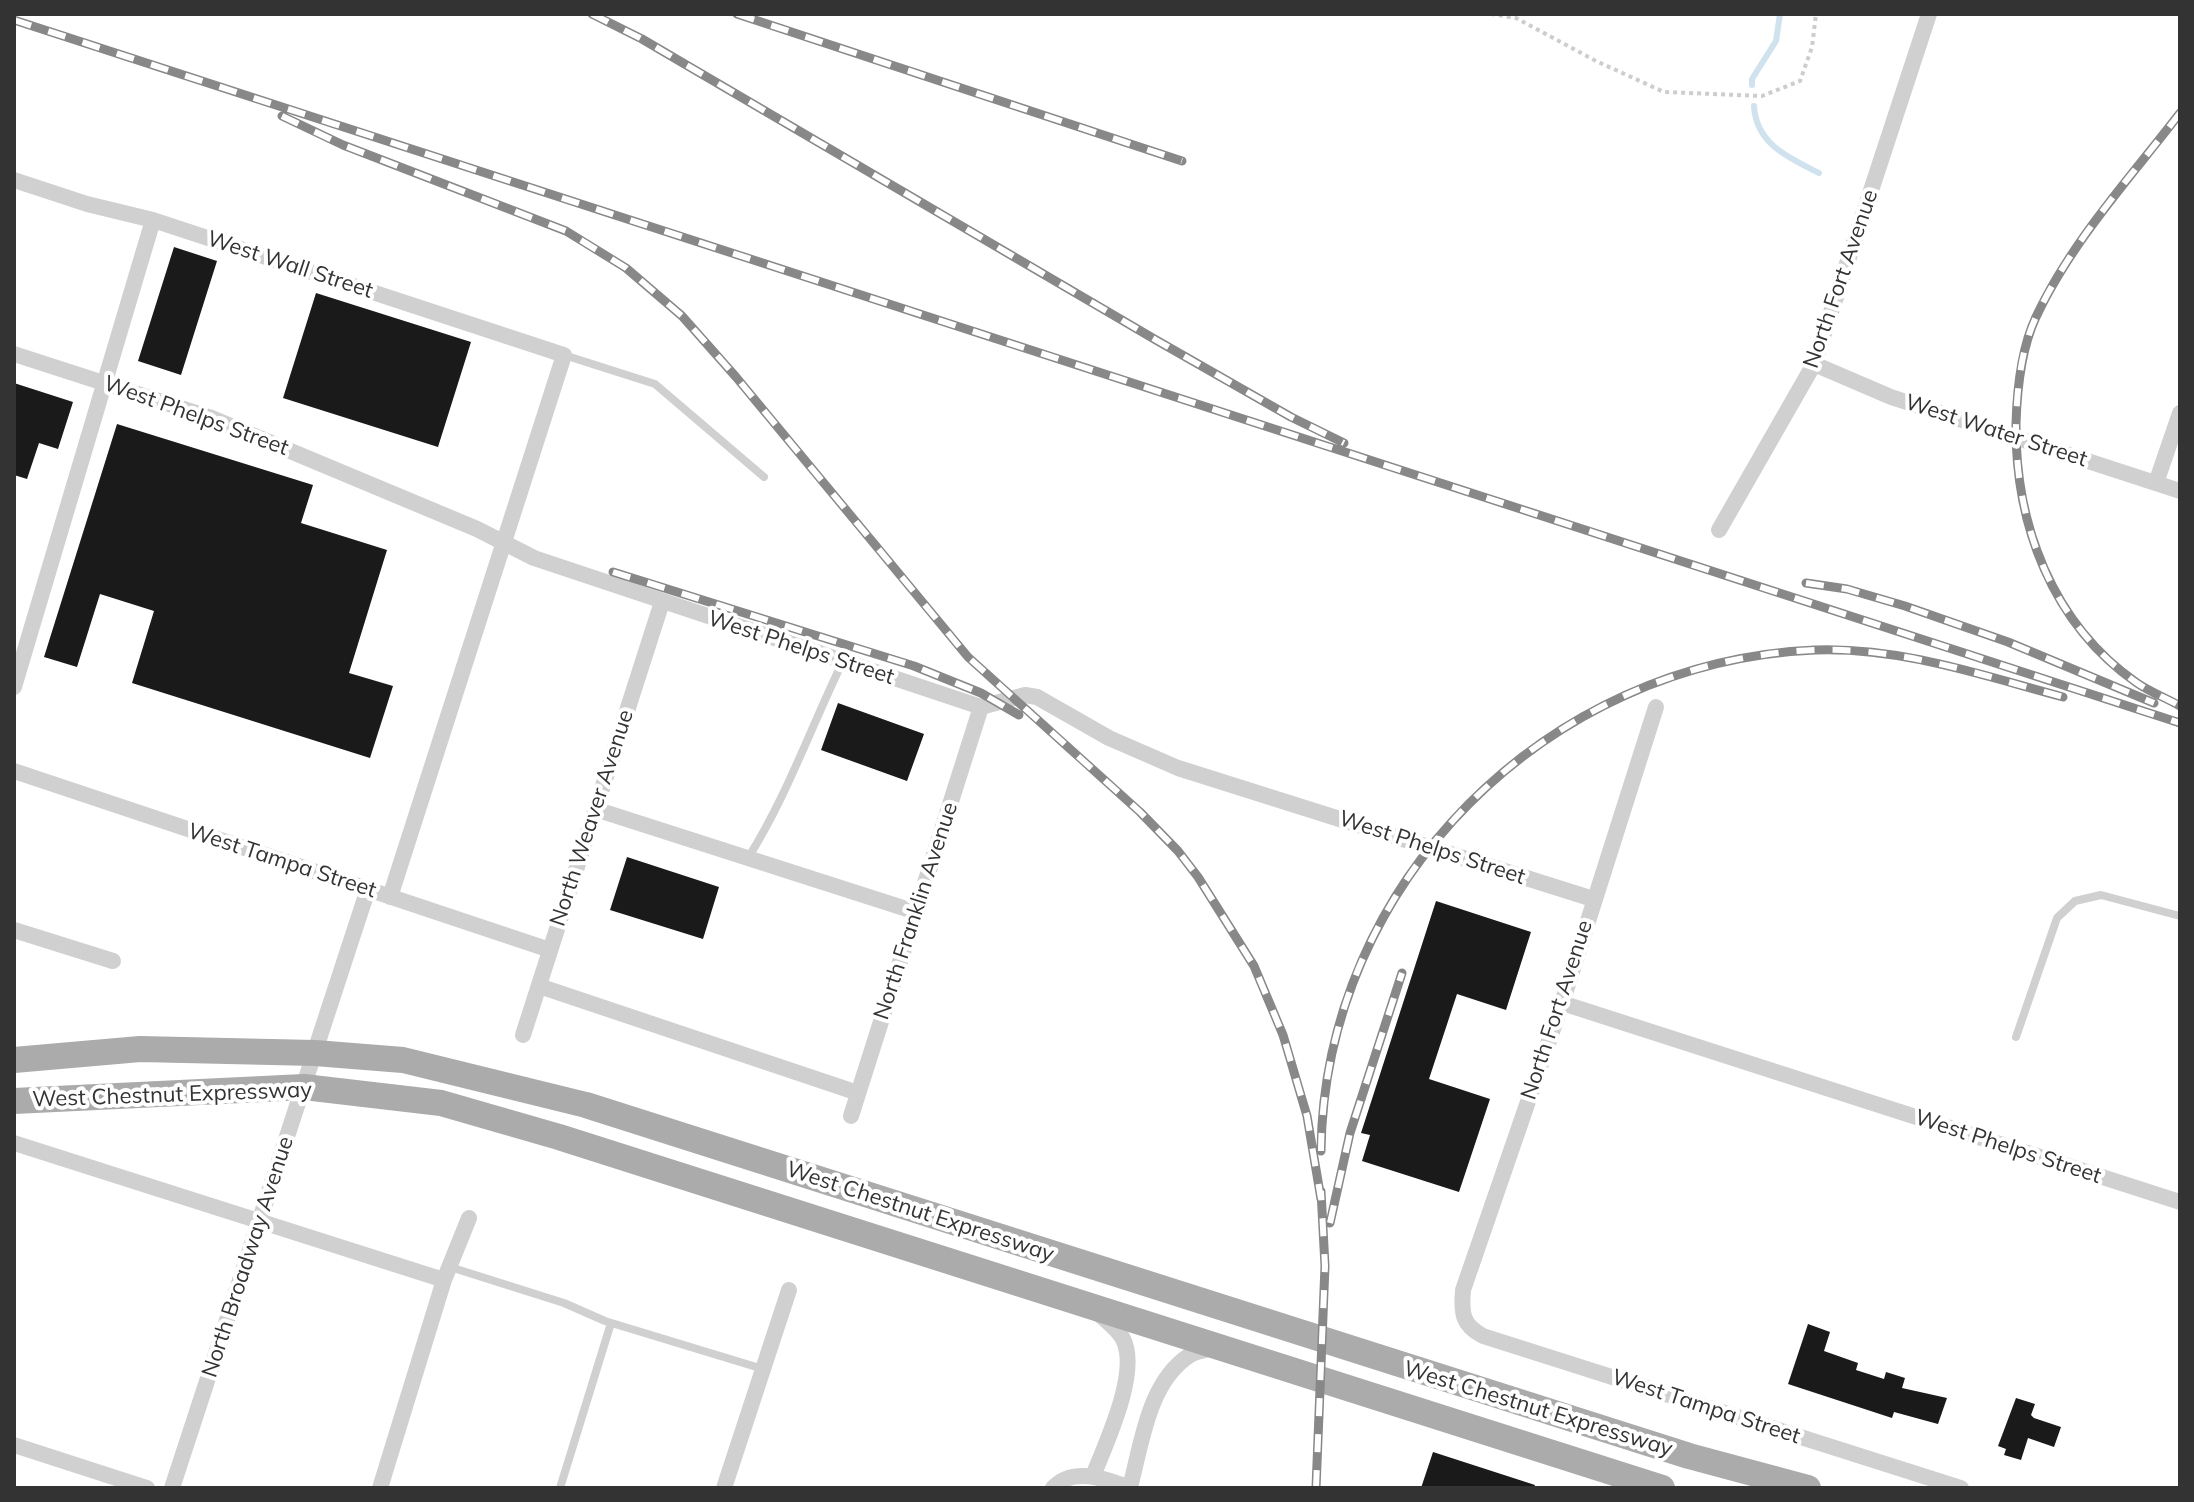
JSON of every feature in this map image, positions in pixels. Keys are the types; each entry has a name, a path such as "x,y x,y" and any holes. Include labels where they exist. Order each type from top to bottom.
{"main road":[{"name":"West Chestnut Expressway","path":"14,1060 140,1049 315,1053 403,1060 586,1105 1612,1432 1808,1488"},
{"name":"West Chestnut Expressway","path":"14,1101 304,1087 441,1103 559,1137 1662,1488"}],"street":[{"name":"North Fort Avenue","path":"1719,530 1814,364 1929,14"},
{"name":"West Wall Street","path":"14,180 87,204 153,220 564,355"},
{"path":"14,687 153,220"},
{"name":"West Phelps Street","path":"14,354 222,422 534,558 981,707 1025,695 1037,697 1109,738 1178,768 1593,899"},
{"path":"390,897 564,355"},
{"name":"West Water Street","path":"1814,364 1891,397 2180,491"},
{"path":"2156,483 2180,413"},
{"name":"North Weaver Avenue","path":"523,1035 662,602"},
{"name":"North Franklin Avenue","path":"851,1116 981,707"},
{"name":"North Fort Avenue","path":"1463,1313 1463,1290 1562,1003 1656,707"},
{"name":"West Tampa Street","path":"14,771 550,950"},
{"path":"595,809 916,912"},
{"name":"North Broadway Avenue","path":"172,1488 368,889"},
{"path":"14,930 113,961"},
{"path":"539,986 858,1093"},
{"name":"West Phelps Street","path":"1562,1003 2180,1202"},
{"path":"14,1143 260,1222 447,1274"},
{"path":"380,1488 447,1274 469,1218"},
{"path":"724,1488 789,1290"},
{"path":"1091,1305 1123,1339 1127,1364 1125,1391 1093,1476"},
{"name":"West Tampa Street","path":"1463,1313 1469,1329 1483,1336 1961,1488"},
{"path":"1053,1488 1069,1476 1093,1476 1130,1488 1156,1397 1166,1377 1192,1354 1220,1346"},
{"path":"14,1445 147,1488"}],"lane":[{"path":"564,355 655,384 764,477"},
{"path":"748,858 792,779 843,661"},
{"path":"2016,1037 2057,918 2075,901 2101,895 2180,916"},
{"path":"447,1274 564,1303 611,1323 763,1369"},
{"path":"560,1488 611,1323"}],"path":[{"path":"1491,14 1516,18 1596,61 1664,92 1762,96 1800,81 1812,47 1816,14"}],"building":[{"path":"174,247 217,261 181,375 138,361"},
{"path":"316,293 471,342 438,447 283,398"},
{"path":"14,383 73,402 58,449 39,443 27,479 14,475"},
{"path":"117,424 313,485 301,523 387,550 349,673 393,686 370,758 132,683 154,611 100,594 77,667 44,657"},
{"path":"838,703 924,734 907,781 821,750"},
{"path":"627,857 719,887 703,939 610,910"},
{"path":"1436,901 1531,932 1506,1010 1457,994 1429,1079 1490,1099 1459,1192 1362,1161 1370,1135 1361,1133"},
{"path":"1808,1324 1830,1332 1824,1351 1858,1363 1856,1370 1884,1379 1886,1372 1905,1378 1902,1388 1947,1398 1938,1424 1894,1412 1892,1418 1788,1384"},
{"path":"2016,1398 2035,1404 2031,1415 2034,1418 2061,1427 2054,1447 2028,1438 2021,1460 2004,1455 2006,1449 1998,1446"},
{"path":"1433,1452 1535,1485 1534,1488 1421,1488"}],"waterway":[{"path":"1752,85 1752,79 1776,41 1780,14"},
{"path":"1754,106 1756,119 1768,140 1786,155 1819,173"}],"railway":[{"path":"592,14 642,39 1156,340 1291,417 1344,443"},
{"path":"737,14 1182,161"},
{"path":"14,20 2180,723"},
{"path":"2180,113 2102,211 2050,289 2023,355 2016,424 2017,461 2031,534 2044,569 2061,601 2082,632 2107,659 2142,686 2180,706"},
{"path":"282,116 343,145 566,231 626,268 682,316 968,657 1140,812 1198,877 1254,966 1283,1035 1307,1116 1321,1199"},
{"path":"613,572 914,666 981,693 1019,715"},
{"path":"1806,583 1847,589 1905,606 2008,642 2154,703"},
{"path":"1321,1151 1332,1053 1362,961 1408,877 1469,804 1542,742 1626,695 1717,664 1815,650 1847,650 1910,658 2063,697"},
{"path":"1330,1223 1350,1133 1402,973"},
{"path":"1316,1488 1325,1266 1321,1191"}]}
